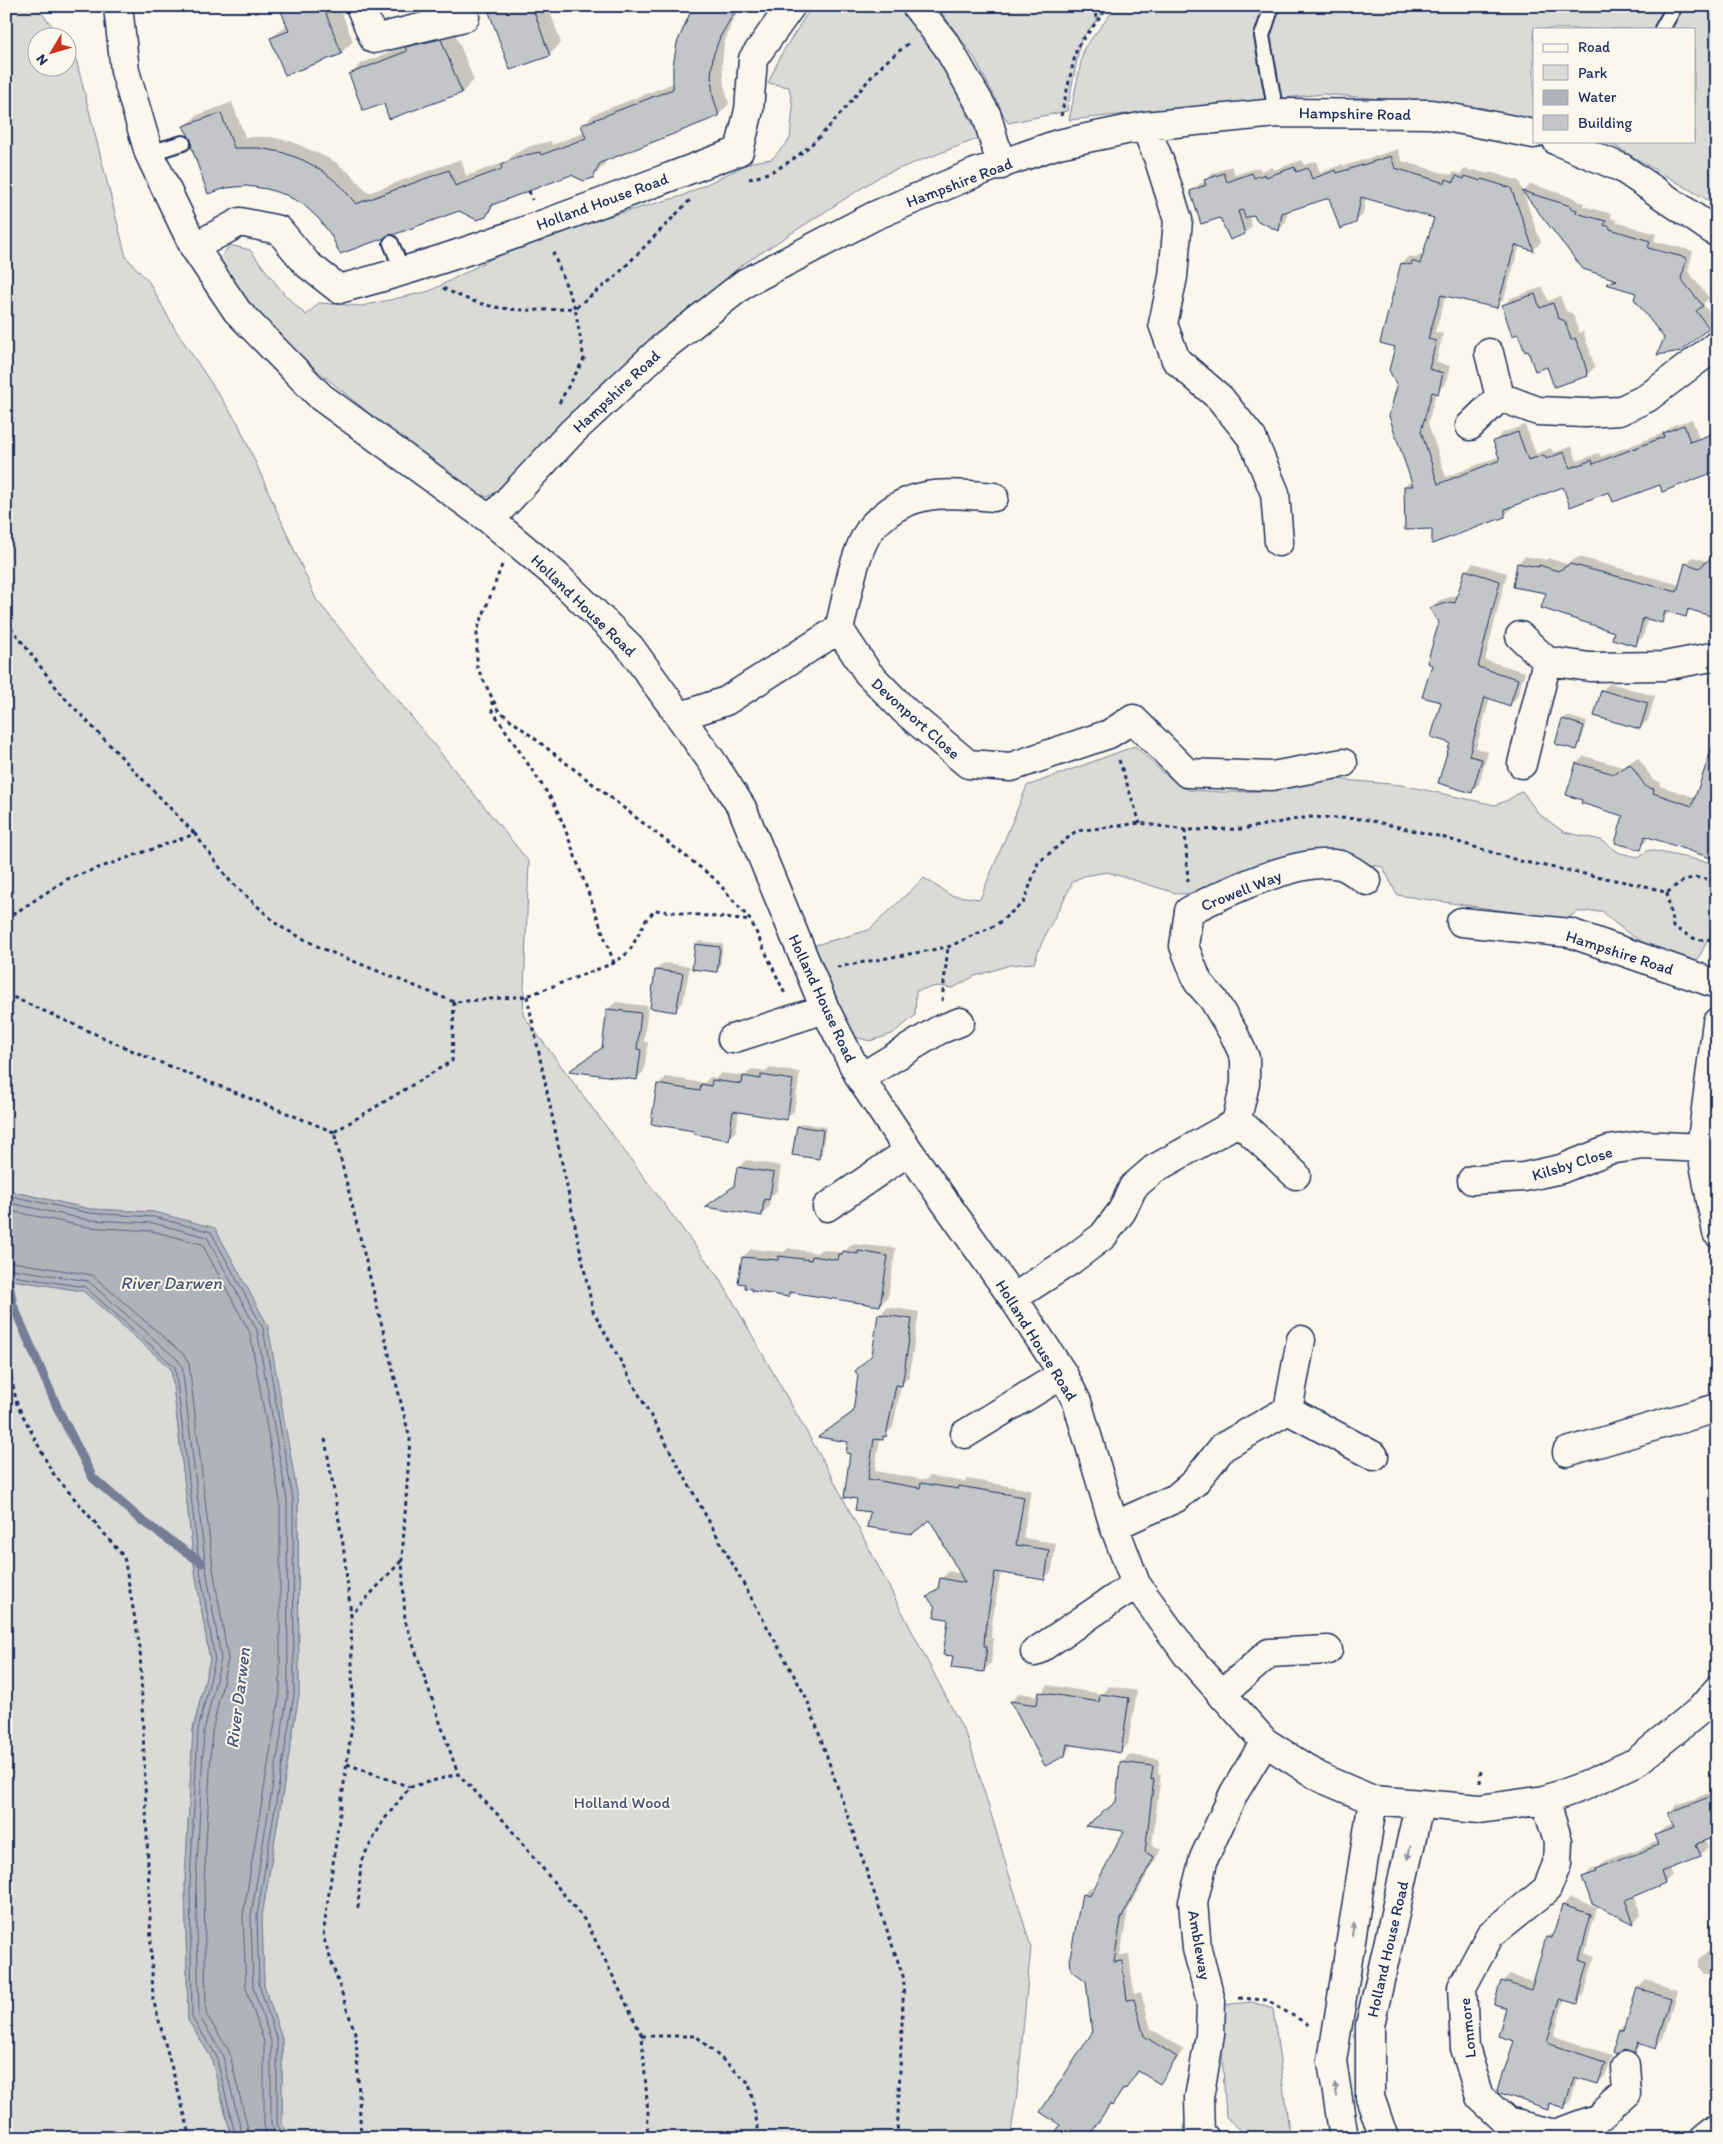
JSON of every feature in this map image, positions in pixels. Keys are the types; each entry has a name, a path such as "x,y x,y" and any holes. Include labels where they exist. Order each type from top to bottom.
{"street":[{"name":"Holland House Road","path":"118,6 125,72 149,153 194,248 237,311 321,397 490,520 557,576 630,647 681,716 742,808 825,1009 860,1078 1013,1298 1063,1374 1077,1402 1096,1460 1114,1526 1136,1584 1188,1656 1265,1742 1320,1778 1373,1800 1419,1806 1370,2025 1370,2097 1384,2138"},
{"path":"360,6 374,39 465,17 462,6"},
{"name":"Holland House Road","path":"194,248 240,222 279,230 308,264 339,289 403,272 541,225 739,151 749,110 753,59 791,6"},
{"path":"924,16 947,46 987,116 1001,165"},
{"name":"Hampshire Road","path":"490,520 572,432 661,350 745,283 874,216 976,173 1058,144 1145,126 1276,113 1431,114 1533,134"},
{"path":"1145,126 1160,160 1178,220 1173,277 1163,324 1176,360 1220,398 1252,438 1275,493 1279,542"},
{"path":"1563,142 1596,148 1717,234"},
{"path":"1500,397 1538,411 1585,413 1619,411 1647,398 1717,345"},
{"path":"1489,353 1500,397"},
{"path":"1470,426 1500,397"},
{"path":"681,716 726,701 839,629 861,547 871,527 894,508 921,496 950,492 994,497"},
{"name":"Devonport Close","path":"839,629 868,673 905,711 968,764 1011,767 1109,734 1133,719 1187,773 1272,776 1343,763"},
{"path":"1520,636 1547,661 1590,667 1664,666 1717,656"},
{"path":"1522,764 1547,661"},
{"name":"Crowell Way","path":"1236,1122 1245,1084 1245,1058 1234,1034 1213,999 1198,982 1184,946 1190,911 1217,896 1302,866 1341,865 1367,881"},
{"name":"Hampshire Road","path":"1461,922 1570,933 1717,984"},
{"path":"732,1039 825,1009"},
{"path":"1717,1022 1701,1148 1717,1233"},
{"path":"860,1078 949,1026"},
{"path":"1013,1298 1070,1261 1103,1236 1122,1211 1133,1187 1154,1169 1236,1122 1246,1128 1296,1175"},
{"name":"Kilsby Close","path":"1472,1180 1524,1177 1561,1169 1609,1150 1643,1145 1701,1148"},
{"path":"827,1207 909,1151"},
{"path":"1114,1526 1176,1498 1194,1483 1223,1447 1288,1410 1302,1340"},
{"path":"965,1434 1063,1374"},
{"path":"1567,1452 1717,1408"},
{"path":"1288,1410 1374,1456"},
{"path":"1035,1652 1136,1584"},
{"path":"1221,1694 1269,1654 1328,1650"},
{"path":"1419,1806 1480,1809 1545,1800 1584,1786 1636,1762 1700,1711 1717,1690"},
{"name":"Ambleway","path":"1198,2137 1199,2098 1210,2035 1211,2001 1197,1949 1192,1902 1204,1858 1234,1793 1265,1742"},
{"name":"Holland House Road","path":"1344,2138 1332,2061 1373,1800"},
{"name":"Lonmore","path":"1545,1800 1558,1841 1557,1864 1548,1889 1490,1935 1462,1987 1465,2048 1480,2097 1507,2122 1555,2134 1598,2118 1627,2092 1625,2066"},
{"path":"1703,2138 1717,2127"}],"lane":[{"path":"1272,6 1262,36 1276,113"},
{"path":"1663,28 1675,6"},
{"path":"149,153 183,142"},
{"path":"391,243 403,272"}],"path":[{"path":"1094,6 1097,22"},
{"path":"1101,6 1106,10"},
{"path":"1061,116 1077,47 1109,6"},
{"path":"744,180 765,175 805,151 924,16"},
{"path":"441,288 466,300 524,312 575,308 616,276 697,193"},
{"path":"541,225 575,308 584,359 555,408"},
{"path":"512,538 477,631 477,667 498,710 716,879 751,921 796,1019"},
{"path":"6,621 62,695 195,834 230,881 279,926 321,948 454,1002 528,996 614,963 629,952 646,920 655,910 751,921"},
{"path":"491,697 492,710 554,803 614,963"},
{"path":"1109,734 1140,823"},
{"path":"1185,830 1190,911"},
{"path":"6,919 67,879 195,834"},
{"path":"1667,893 1673,928 1697,940 1717,939"},
{"path":"948,946 949,1026"},
{"path":"6,994 149,1058 334,1132"},
{"path":"528,996 593,1311 807,1699 904,1979 897,2138"},
{"path":"334,1132 452,1061 454,1002"},
{"path":"334,1132 410,1439 402,1560 405,1621 458,1774 504,1821 587,1923 642,2036 648,2114 647,2138"},
{"path":"6,1354 17,1404 52,1472 124,1557 140,1648 153,1999 191,2138"},
{"path":"325,1439 343,1544 351,1615 353,1718 324,1936 356,2036 361,2138"},
{"path":"351,1615 402,1560"},
{"path":"347,1764 410,1787 458,1774"},
{"path":"358,1908 360,1861 382,1821 410,1787"},
{"path":"1211,2001 1244,1998 1266,2000 1309,2025"},
{"path":"642,2036 696,2036 749,2083 760,2138"}],"green space":[{"name":"Holland Wood","path":"6,6 36,6 54,28 28,28 28,78 78,78 78,67 126,257 149,282 175,329 238,423 316,599 529,862 523,1015 722,1282 832,1477 969,1741 1031,1947 1017,2094 1010,2138 289,2138 282,2124 282,2039 264,1985 262,1916 299,1694 298,1499 289,1447 154,1212 90,1209 6,1190"},
{"path":"812,6 896,6 921,34 943,68 980,138 882,175 739,267 562,430 511,482 488,497 459,488 319,372 253,311 217,262 230,245 250,250 284,294 306,315 319,303 362,306 430,291 491,259 541,225 560,228 682,196 752,162 772,159 790,139 793,107 789,87 768,83 782,53"},
{"path":"937,6 1102,6 1103,13 1081,39 1067,111 1008,123 975,59"},
{"path":"1117,6 1717,6 1717,192 1711,202 1613,145 1603,142 1696,142 1696,28 1533,28 1533,122 1484,108 1323,94 1069,120 1084,48"},
{"path":"1135,746 1162,772 1189,790 1224,792 1264,791 1321,778 1402,785 1495,805 1508,800 1522,791 1539,814 1564,832 1601,840 1620,853 1638,857 1649,850 1717,864 1717,922 1696,963 1657,949 1634,937 1623,930 1602,911 1576,912 1566,920 1397,895 1383,867 1300,854 1259,864 1198,894 1179,894 1107,872 1084,876 1073,881 1042,941 1034,963 1010,965 975,976 953,988 937,986 916,991 915,1016 892,1034 870,1041 855,1037 842,1020 812,946 869,930 924,878 950,895 980,899 1027,786"},
{"path":"6,1279 83,1291 171,1368 195,1571 210,1660 193,1729 185,1883 188,2020 211,2057 232,2138 6,2138"},
{"path":"1252,2002 1273,2009 1290,2138 1248,2138 1226,2117 1219,2005"}],"water":[{"name":"River Darwen","path":"6,1190 90,1209 154,1212 215,1228 268,1326 298,1499 299,1694 262,1916 264,1985 282,2039 282,2124 289,2138 232,2138 211,2057 188,2020 185,1883 193,1729 210,1660 195,1571 171,1369 83,1291 6,1279"}],"building":[{"path":"279,6 323,6 342,54 285,75 270,38 289,31"},
{"path":"504,6 532,6 550,56 510,70 489,12"},
{"path":"693,6 738,6 720,37 713,56 711,76 713,96 719,116 600,163 593,178 584,181 571,175 492,205 486,217 477,220 459,211 340,254 331,235 319,219 304,205 286,195 267,189 247,186 226,188 208,194 191,146 191,140 183,126 221,113 234,148 259,148 281,152 303,160 323,171 341,186 356,204 449,170 455,186 502,169 501,165 517,157 540,152 541,155 586,138 581,125 673,89 673,66 677,43"},
{"path":"441,39 462,93 389,119 384,104 363,111 349,74 407,51 405,47"},
{"path":"1391,156 1395,168 1445,183 1446,179 1454,182 1456,176 1464,179 1465,176 1511,188 1534,251 1515,245 1497,308 1441,295 1428,339 1436,341 1429,369 1443,373 1438,394 1432,392 1421,431 1438,484 1500,460 1493,441 1518,432 1528,460 1544,455 1546,459 1564,452 1570,468 1592,460 1593,464 1664,437 1663,433 1684,425 1690,442 1717,432 1717,471 1662,492 1660,485 1613,502 1609,492 1570,507 1563,487 1505,509 1505,517 1432,544 1432,529 1405,530 1404,486 1413,486 1389,416 1397,386 1389,370 1395,347 1380,343 1401,263 1411,265 1412,261 1420,264 1434,218 1361,197 1356,223 1340,229 1329,198 1282,213 1279,231 1256,220 1254,215 1245,218 1243,210 1238,211 1245,234 1230,240 1220,218 1201,224 1190,191 1206,185 1204,180 1224,173 1227,182 1252,173 1254,178 1265,174 1266,177 1295,167 1296,172 1308,168 1312,179 1336,170 1337,173"},
{"path":"1522,191 1571,206 1570,208 1577,210 1576,213 1606,221 1604,225 1610,227 1610,229 1650,241 1648,248 1687,258 1681,279 1703,306 1696,311 1709,328 1681,351 1657,355 1664,338 1634,299 1636,293 1606,284 1617,280 1583,269"},
{"path":"1535,294 1540,308 1553,303 1558,318 1565,321 1571,340 1575,338 1582,354 1588,376 1554,387 1547,367 1535,371 1528,351 1525,352 1518,334 1512,336 1502,305"},
{"path":"1717,553 1717,618 1688,609 1686,617 1665,611 1662,623 1643,618 1636,646 1612,639 1614,632 1541,608 1546,593 1513,587 1517,563 1539,567 1539,565 1558,571 1570,564 1677,592 1685,563 1699,568"},
{"path":"1465,570 1500,581 1478,667 1518,679 1510,706 1485,697 1469,756 1482,759 1472,793 1438,783 1450,743 1431,737 1441,702 1422,697 1432,665 1427,663 1439,622 1429,608 1450,602 1455,603"},
{"path":"1601,690 1648,703 1640,729 1594,716"},
{"path":"1562,719 1584,726 1577,750 1555,744"},
{"path":"1713,745 1717,746 1717,860 1645,836 1641,850 1615,843 1623,816 1581,803 1582,800 1566,795 1576,763 1614,774 1630,764 1646,787 1654,789 1653,793 1692,806"},
{"path":"695,944 720,947 717,972 692,969"},
{"path":"655,970 683,973 676,1012 650,1008"},
{"path":"607,1009 641,1013 637,1049 641,1050 637,1080 569,1071 602,1048"},
{"path":"761,1075 793,1080 787,1120 733,1111 729,1140 694,1134 694,1131 651,1124 657,1084 700,1091 701,1084 711,1086 712,1080 742,1084 743,1076 761,1079"},
{"path":"797,1126 823,1130 819,1159 792,1155"},
{"path":"737,1167 774,1173 769,1200 764,1199 762,1216 705,1207 734,1186"},
{"path":"843,1251 858,1254 858,1251 888,1256 880,1306 789,1292 789,1297 752,1291 752,1289 745,1288 745,1284 738,1283 742,1257 778,1260 779,1256 811,1260 812,1256 838,1260 839,1254 842,1254"},
{"path":"878,1314 912,1319 902,1386 896,1385 886,1437 883,1436 883,1440 874,1439 868,1479 920,1488 921,1483 958,1489 959,1486 1024,1497 1016,1545 1049,1550 1045,1580 995,1572 985,1631 984,1646 987,1646 984,1672 951,1668 953,1656 943,1655 948,1621 947,1619 934,1617 935,1607 927,1597 938,1589 940,1578 965,1583 930,1520 912,1534 867,1527 870,1512 855,1510 857,1499 844,1497 850,1454 846,1453 848,1442 818,1437 853,1412 858,1375 855,1371 872,1355"},
{"path":"1039,1692 1099,1702 1100,1694 1129,1698 1121,1753 1067,1744 1065,1756 1045,1766 1010,1701 1037,1705"},
{"path":"1120,1762 1153,1766 1151,1780 1154,1779 1145,1852 1154,1857 1121,1919 1114,1962 1122,1961 1127,2000 1134,1999 1144,2036 1177,2057 1160,2084 1138,2071 1112,2106 1110,2104 1088,2138 1052,2138 1060,2125 1040,2112 1092,2033 1086,1981 1071,1970 1070,1957 1082,1894 1090,1896 1124,1831 1085,1826 1116,1802"},
{"path":"1717,1794 1717,1836 1696,1844 1701,1857 1661,1872 1665,1883 1625,1900 1634,1924 1592,1903 1582,1877 1597,1872 1596,1869 1659,1845 1655,1835 1674,1828 1668,1813"},
{"path":"1562,1905 1591,1914 1579,1960 1588,1963 1577,2004 1560,1999 1547,2043 1605,2062 1597,2085 1574,2078 1564,2108 1549,2103 1548,2109 1497,2092 1514,2041 1498,2036 1506,2008 1494,2004 1501,1981 1531,1990 1546,1937 1552,1938"},
{"path":"1637,1988 1671,1998 1656,2049 1638,2043 1635,2054 1624,2050 1616,2054 1612,2052 1619,2029 1624,2031"}],"waterway":[{"path":"6,1267 13,1305 58,1409 93,1478 141,1520 202,1563"}]}
